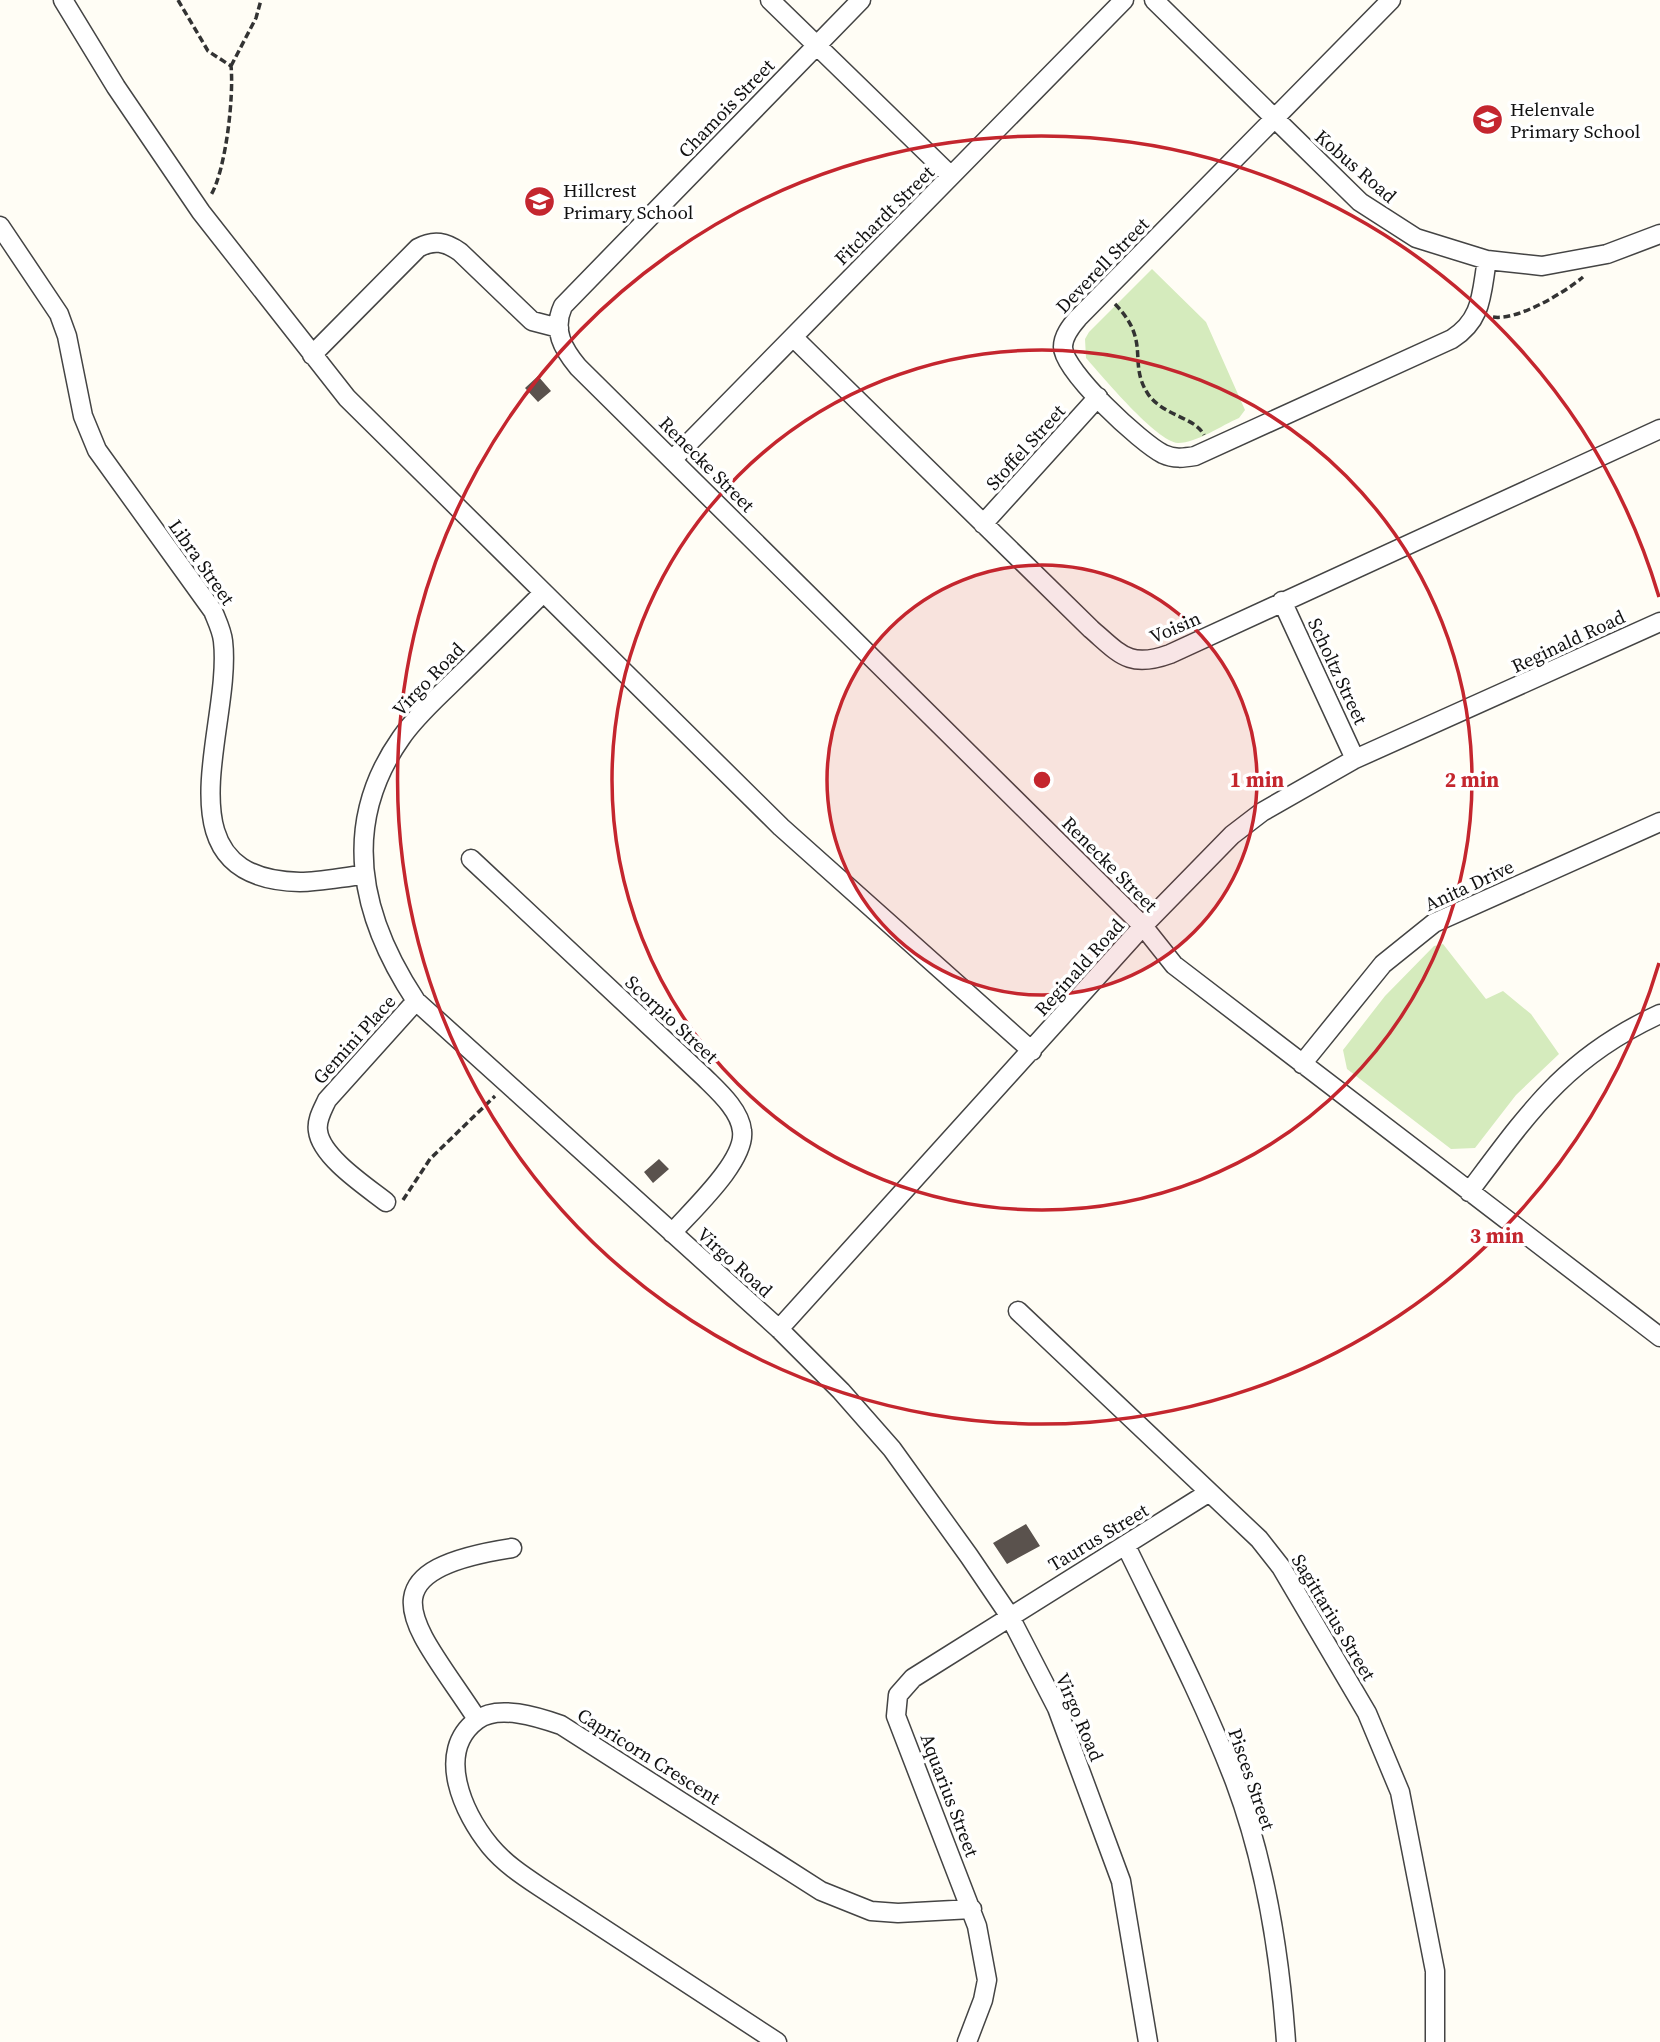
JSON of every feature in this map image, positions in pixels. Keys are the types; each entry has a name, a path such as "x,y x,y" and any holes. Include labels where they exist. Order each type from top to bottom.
{"street":[{"path":"63,0 116,87 201,212 347,398 781,827 1032,1051"},
{"path":"770,0 951,176"},
{"name":"Chamois Street","path":"559,328 563,306 861,0"},
{"name":"Fitchardt Street","path":"673,459 1124,0"},
{"name":"Kobus Road","path":"1154,0 1360,202 1416,238 1488,260 1542,266 1568,264 1607,254 1660,234"},
{"name":"Deverell Street","path":"1391,0 1070,327 1063,345 1069,365 1098,397 1154,449 1179,459 1210,450 1452,339 1468,328 1479,304 1488,260"},
{"name":"Libra Street","path":"0,226 59,314 67,336 83,416 97,450 201,593 219,625 223,652 210,811 219,844 244,871 275,880 302,882 363,875"},
{"path":"312,355 418,248 432,242 450,245 460,252 531,321 559,328"},
{"name":"Renecke Street","path":"559,328 559,339 578,367 1143,926 1174,965 1660,1337"},
{"name":"Voisin","path":"793,337 1091,629 1127,659 1142,662 1170,654 1660,429"},
{"name":"Stoffel Street","path":"983,524 1098,397"},
{"name":"Virgo Road","path":"543,593 418,717 400,738 384,766 368,806 363,875 372,916 382,943 416,1001 779,1329 841,1391 892,1449 1009,1615 1057,1708 1121,1881 1148,2042"},
{"name":"Scholtz Street","path":"1282,601 1355,759"},
{"name":"Reginald Road","path":"779,1329 1143,926 1232,835 1262,812 1355,759 1660,622"},
{"name":"Anita Drive","path":"1302,1064 1383,964 1423,930 1660,822"},
{"name":"Scorpio Street","path":"471,859 704,1077 727,1101 740,1122 742,1131 739,1153 671,1233"},
{"name":"Gemini Place","path":"386,1202 344,1168 322,1143 318,1131 319,1117 327,1100 416,1001"},
{"path":"1469,1192 1546,1091 1584,1057 1618,1034 1660,1014"},
{"name":"Sagittarius Street","path":"1018,1311 1259,1539 1281,1567 1330,1648 1382,1745 1400,1792 1425,1912 1434,1971 1435,2042"},
{"name":"Taurus Street","path":"1009,1615 1126,1546 1208,1493"},
{"name":"Pisces Street","path":"1126,1546 1203,1705 1236,1785 1269,1903 1282,1974 1286,2042"},
{"path":"512,1548 482,1552 435,1568 420,1581 411,1599 414,1622 477,1719 460,1742 455,1772 470,1813 491,1847 507,1863 777,2042"},
{"name":"Aquarius Street","path":"967,2042 983,2000 987,1980 972,1909 896,1716 895,1704 904,1686 913,1678 1009,1615"},
{"name":"Capricorn Crescent","path":"477,1719 495,1714 524,1714 561,1725 821,1891 853,1905 898,1913 972,1909"}],"path":[{"path":"178,0 208,51 231,66"},
{"path":"201,212 215,188 228,133 233,86 231,66 256,18 261,0"},
{"path":"1484,315 1498,318 1538,304 1589,271"},
{"path":"1103,292 1133,327 1138,341 1139,374 1145,390 1159,407 1202,430 1210,450"},
{"path":"386,1202 394,1205 401,1201 430,1159 482,1106 509,1087"}],"green space":[{"path":"1152,269 1206,322 1245,410 1239,418 1185,442 1169,440 1157,432 1130,407 1086,358 1085,339 1089,332"},
{"path":"1443,944 1486,999 1503,991 1531,1014 1559,1054 1516,1095 1475,1148 1451,1149 1347,1069 1343,1050 1385,996 1434,946"}],"building":[{"path":"538,376 551,391 538,402 525,388"},
{"path":"659,1159 669,1169 653,1183 644,1172"},
{"path":"1026,1524 1040,1546 1007,1564 993,1543"}],"place":[{"name":"Helenvale Primary School","path":"1487,120"},
{"name":"Hillcrest Primary School","path":"540,201"}]}
